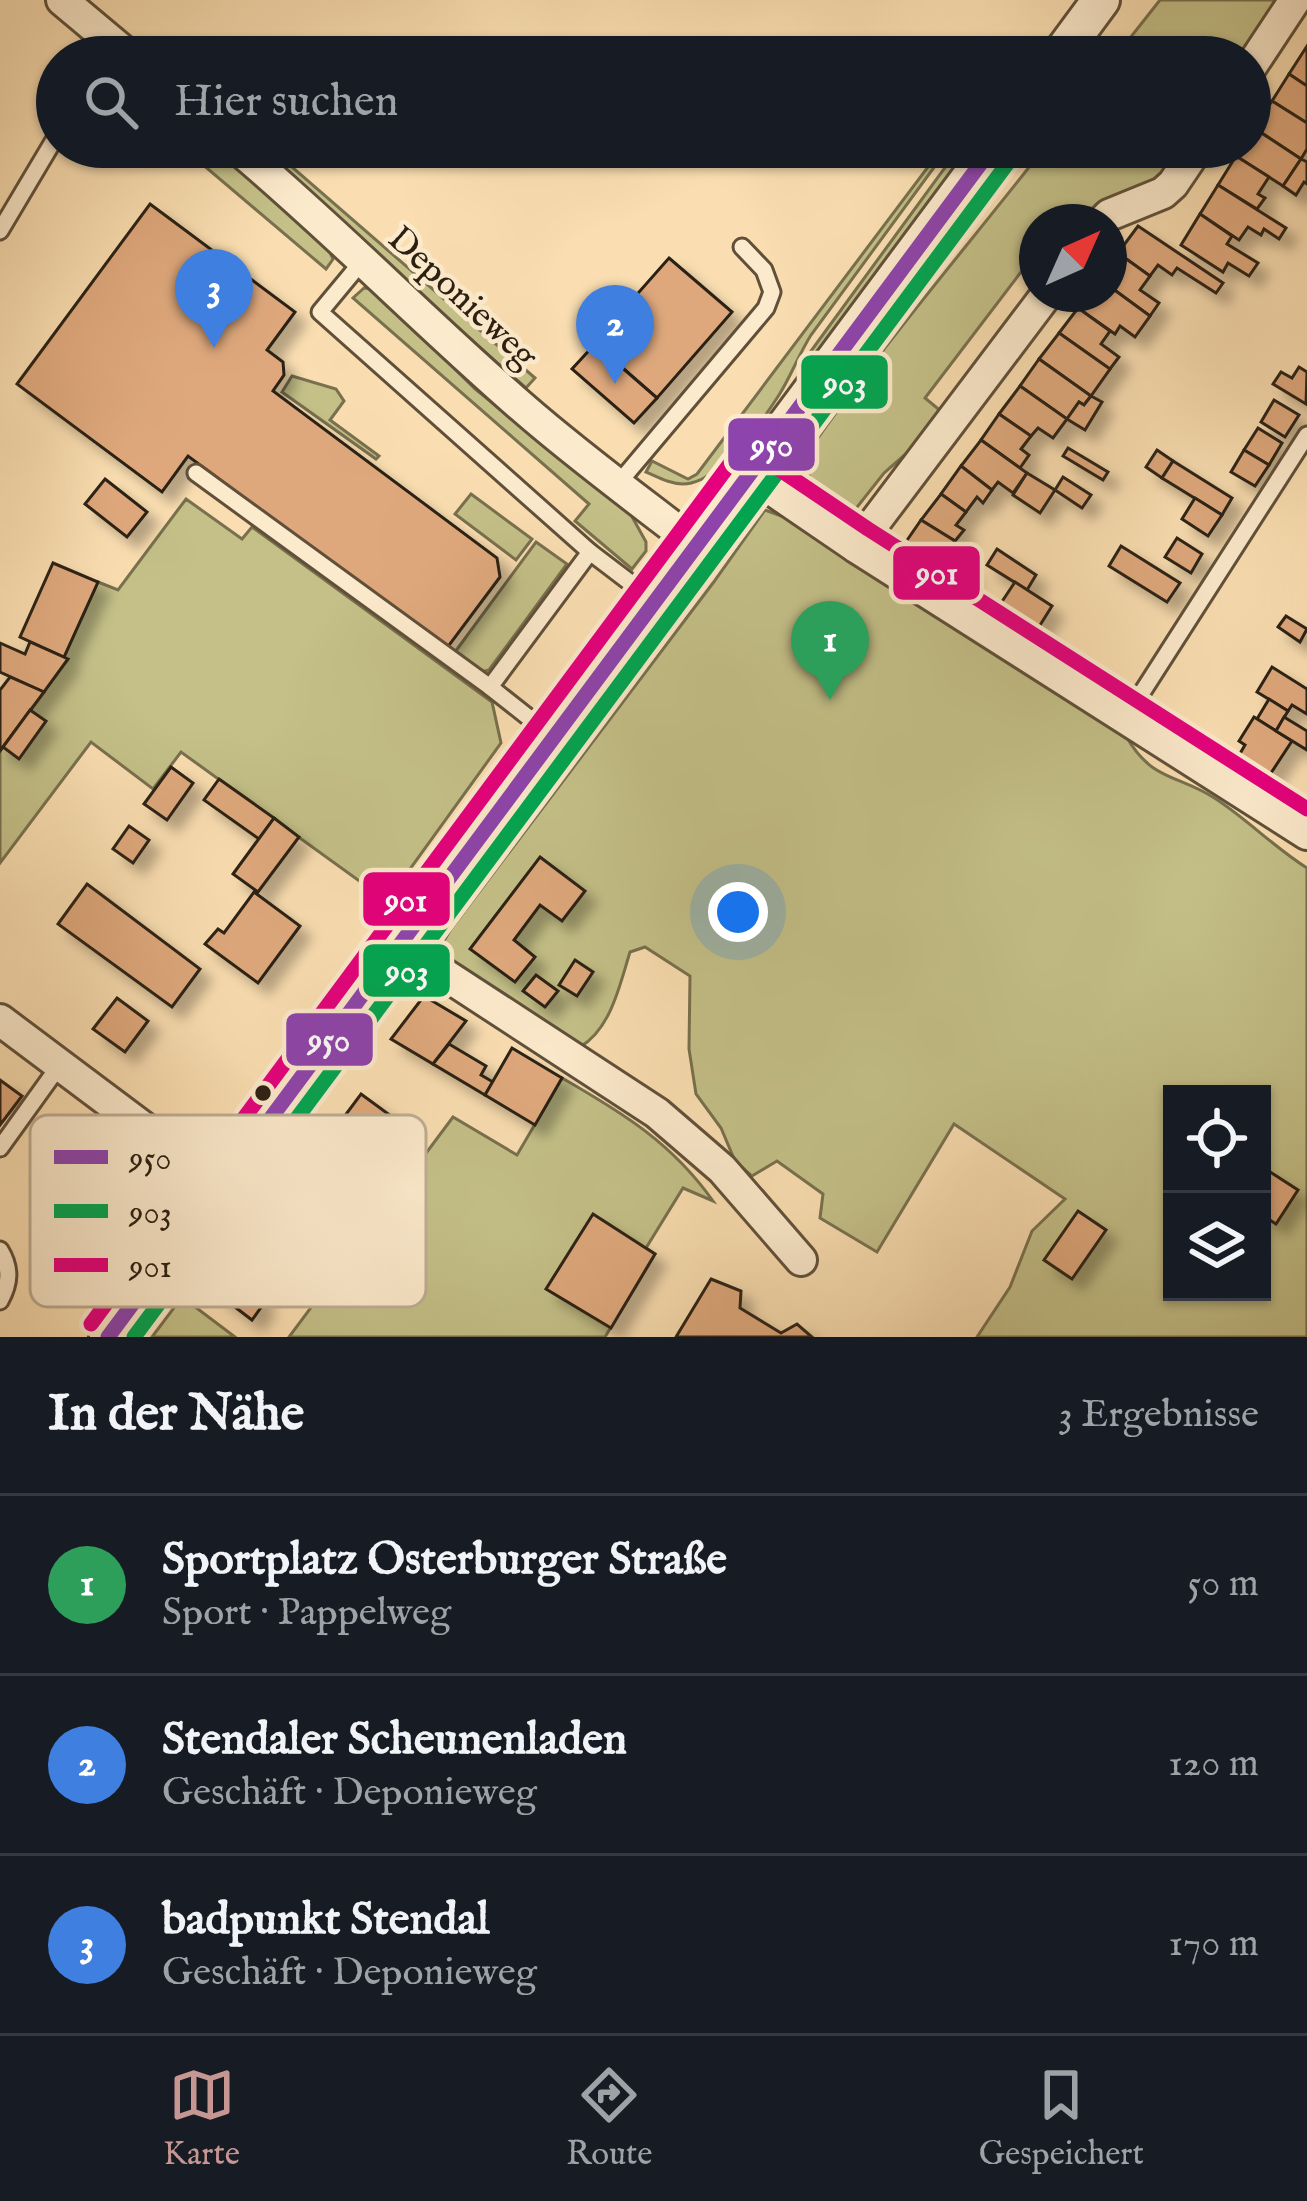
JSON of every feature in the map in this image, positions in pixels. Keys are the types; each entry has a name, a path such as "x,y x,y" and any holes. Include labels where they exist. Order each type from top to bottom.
{"street":[{"path":"62,0 100,36"},
{"path":"1074,36 1101,0"},
{"path":"1271,36 1295,0"},
{"name":"Deponieweg","path":"260,168 522,408 695,544"},
{"path":"272,1115 977,168"},
{"path":"1127,208 1163,193 1184,168"},
{"path":"856,548 1033,312"},
{"path":"749,474 856,548 1307,834"},
{"path":"398,944 657,1113 722,1168 801,1260"},
{"path":"0,1020 125,1115"},
{"path":"108,1337 130,1307"}],"lane":[{"path":"0,231 37,168"},
{"path":"617,485 766,308 772,292 764,270 742,247"},
{"path":"364,259 320,312 590,552 653,600"},
{"path":"1125,719 1307,435"},
{"path":"196,473 552,736"},
{"path":"490,687 590,552"},
{"path":"0,1148 59,1066"},
{"path":"0,1250 9,1273 0,1301"}],"shaded area":[{"path":"1160,0 1280,0 1257,36 1132,36"},
{"path":"207,168 237,168 327,246 333,259 326,269"},
{"path":"282,168 293,168 535,378 526,388"},
{"path":"927,168 934,168 811,335 779,395 738,450 697,481 673,483 646,472 652,461 688,479 697,474"},
{"path":"945,168 960,168 798,384 803,362"},
{"path":"995,168 1012,168 886,332 854,366 865,344"},
{"path":"1028,168 1165,168 1112,204 1019,204 1019,275 925,398 942,412 925,437 884,473 854,511 825,499 808,473 808,452"},
{"path":"364,288 379,293 475,389 630,513 646,542 646,551 632,569 575,521 589,504 353,298"},
{"path":"292,376 336,389 344,401 330,420 379,456 376,459 282,392"},
{"path":"471,494 532,539 516,560 455,514"},
{"path":"186,499 242,539 252,527 492,702 501,743 387,901 181,752 153,789 91,742 0,863 0,751 67,659 98,582 118,590"},
{"path":"765,510 787,518 1126,736 1156,770 1216,799 1307,868 1307,1337 977,1337 1010,1287 1032,1231 1065,1199 954,1124 877,1252 820,1218 823,1194 777,1161 752,1176 735,1161 721,1128 696,1094 689,1049 690,976 645,947 630,952 607,1017 580,1047 435,956"},
{"path":"536,542 567,564 489,670 481,672 455,652"},
{"path":"562,1078 645,1131 681,1162 713,1201 683,1188 646,1248 655,1254 605,1337 289,1337 311,1307 426,1307 426,1153 453,1117 517,1155"},
{"path":"174,1307 195,1307 235,1337 152,1337"}],"building":[{"path":"1307,46 1307,86 1289,74"},
{"path":"1289,74 1307,86 1307,123 1272,101"},
{"path":"1271,102 1307,123 1307,149 1301,159 1271,139"},
{"path":"1271,139 1301,159 1283,186 1255,168 1271,168"},
{"path":"1301,159 1307,162 1307,184 1296,195 1283,186"},
{"path":"1229,168 1255,168 1269,177 1258,194 1265,198 1257,209 1218,185"},
{"path":"1218,185 1286,228 1279,239 1264,229 1261,235 1248,227 1239,240 1200,214"},
{"path":"150,204 295,312 267,350 283,362 284,375 273,391 497,558 500,577 447,648 188,456 162,492 17,384"},
{"path":"1200,214 1232,236 1227,244 1258,263 1249,276 1228,263 1223,272 1181,245"},
{"path":"1138,226 1223,283 1216,293 1177,268 1172,275 1158,265 1150,276 1127,259 1127,241"},
{"path":"669,258 732,312 657,398 594,343"},
{"path":"1127,259 1150,276 1140,290 1159,303 1150,316 1127,299"},
{"path":"1127,299 1150,316 1135,337 1120,326 1115,334 1084,312 1127,312"},
{"path":"1075,312 1084,312 1110,331 1101,344 1119,357 1110,369 1059,333"},
{"path":"1059,333 1110,369 1091,396 1039,359"},
{"path":"595,344 657,398 634,423 572,369"},
{"path":"1039,359 1091,396 1084,405 1079,402 1067,419 1020,386"},
{"path":"1299,367 1307,372 1306,404 1273,384 1281,372 1292,378"},
{"path":"1020,386 1067,419 1053,438 1038,428 1031,436 999,414"},
{"path":"1091,396 1102,402 1085,430 1067,419 1079,402 1084,405"},
{"path":"1274,400 1299,415 1285,437 1261,422"},
{"path":"999,414 1031,436 1021,449 1029,455 1020,468 981,440"},
{"path":"1258,428 1282,443 1269,465 1244,450"},
{"path":"981,440 1027,473 1013,493 998,482 992,490 961,466"},
{"path":"1068,448 1108,472 1103,480 1063,456"},
{"path":"1157,450 1173,461 1162,478 1146,467"},
{"path":"1244,450 1269,465 1255,486 1231,472"},
{"path":"1173,461 1232,498 1222,515 1162,478"},
{"path":"961,466 992,490 983,503 977,497 966,512 941,494"},
{"path":"1027,473 1055,490 1040,513 1013,495"},
{"path":"1063,477 1091,495 1082,508 1055,490"},
{"path":"105,479 147,512 127,537 85,504"},
{"path":"941,494 966,512 956,525 964,530 955,541 921,520"},
{"path":"1195,498 1222,515 1208,536 1182,519"},
{"path":"921,520 955,541 944,556 971,573 961,588 901,549"},
{"path":"1177,538 1202,554 1191,573 1165,557"},
{"path":"1121,546 1180,583 1167,602 1109,566"},
{"path":"997,549 1036,575 1027,590 987,565"},
{"path":"53,563 98,582 64,657 20,637"},
{"path":"1015,582 1052,606 1037,630 999,606"},
{"path":"1286,616 1307,629 1300,642 1278,627"},
{"path":"30,642 68,659 44,692 0,672 0,643 25,654"},
{"path":"1272,667 1307,689 1307,714 1292,705 1288,711 1257,692"},
{"path":"10,677 44,692 0,751 0,690"},
{"path":"1269,699 1288,711 1276,731 1257,719"},
{"path":"30,710 46,721 19,759 3,747"},
{"path":"1254,717 1292,741 1269,776 1238,757 1245,745 1239,741"},
{"path":"1284,717 1307,731 1307,750 1276,731"},
{"path":"171,767 193,783 167,820 144,804"},
{"path":"219,779 274,818 259,839 204,800"},
{"path":"274,818 299,837 258,892 233,874"},
{"path":"129,826 149,840 133,863 113,849"},
{"path":"540,857 585,891 562,921 540,905 514,940 535,957 515,982 470,949"},
{"path":"87,884 200,969 172,1007 58,924"},
{"path":"254,892 300,926 258,983 205,944 218,929 224,933"},
{"path":"575,960 593,972 577,996 559,985"},
{"path":"536,975 558,991 545,1007 523,991"},
{"path":"424,996 466,1021 433,1064 391,1039"},
{"path":"117,998 148,1021 125,1052 93,1029"},
{"path":"449,1044 486,1066 481,1075 493,1082 485,1095 433,1064"},
{"path":"512,1048 562,1078 535,1125 485,1095"},
{"path":"0,1080 22,1096 0,1125"},
{"path":"361,1094 390,1115 345,1115"},
{"path":"1271,1173 1298,1190 1276,1224 1271,1221"},
{"path":"1078,1211 1106,1230 1072,1279 1044,1260"},
{"path":"593,1214 655,1254 611,1328 546,1289"},
{"path":"711,1279 741,1291 740,1308 781,1333 797,1324 812,1337 676,1337"},
{"path":"235,1307 261,1307 252,1320"}],"transit line":[{"name":"950","path":"273,1115 977,168"},
{"name":"903","path":"299,1115 1004,168"},
{"name":"901","path":"246,1115 732,461 742,455 761,457 1307,809"},
{"name":"901","path":"91,1324 104,1307"},
{"name":"950","path":"108,1337 130,1307"},
{"name":"903","path":"134,1337 156,1307"}],"place":[{"name":"badpunkt Stendal","path":"214,348"},
{"name":"Stendaler Scheunenladen","path":"615,384"},
{"name":"Sportplatz Osterburger Straße","path":"830,700"}]}
